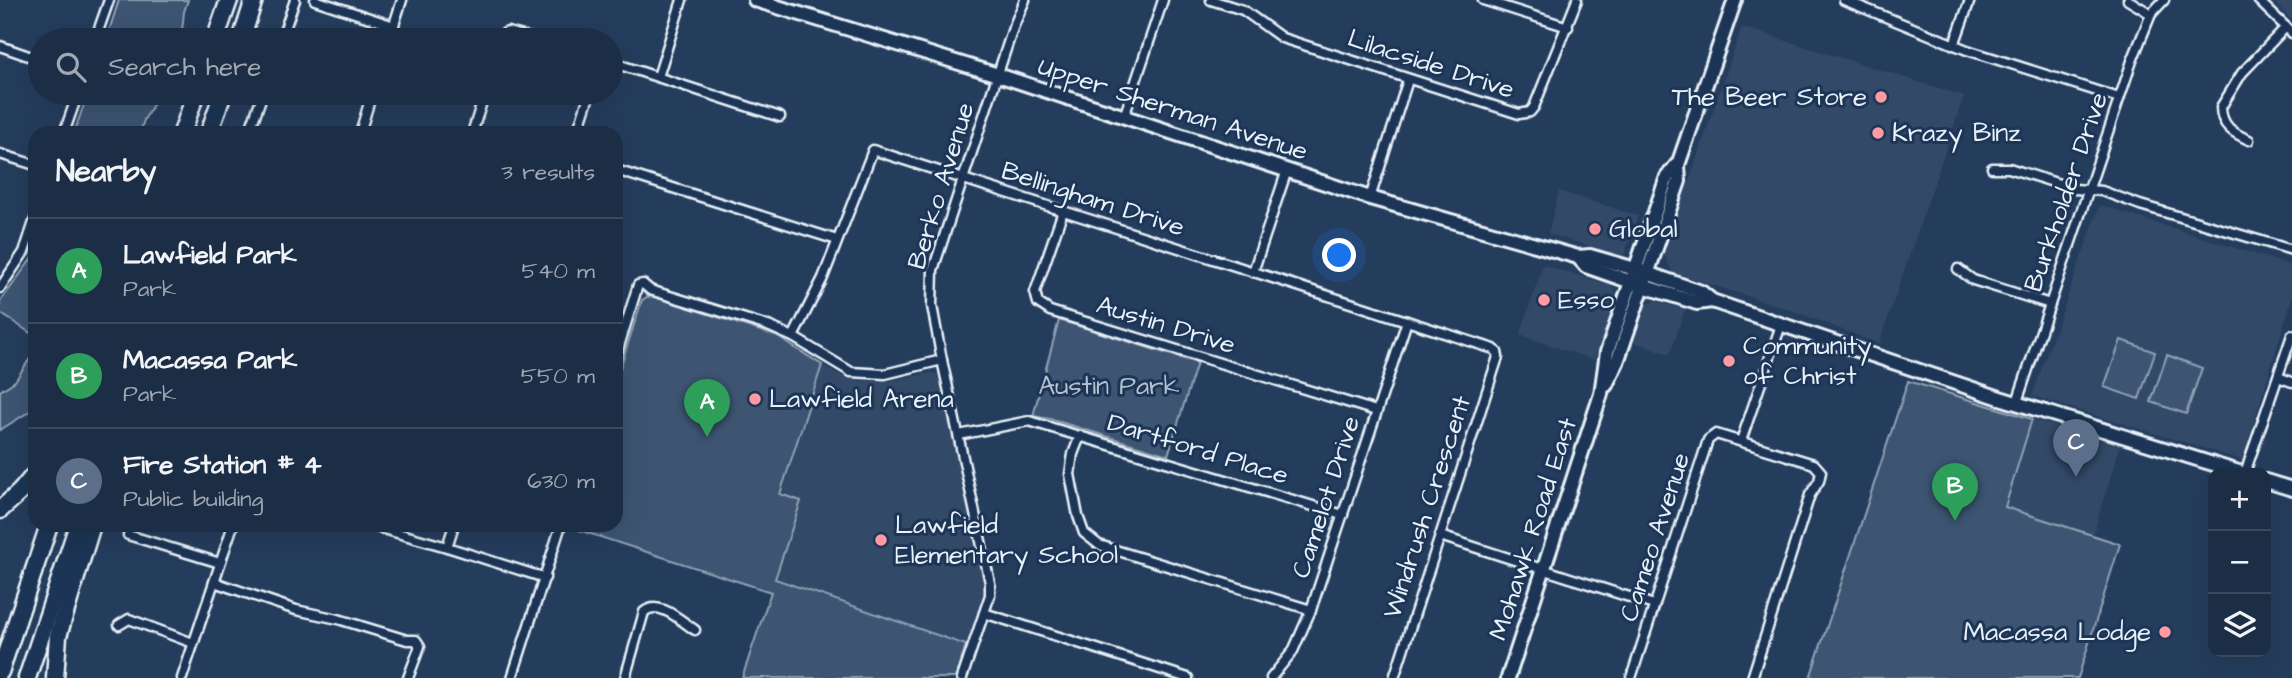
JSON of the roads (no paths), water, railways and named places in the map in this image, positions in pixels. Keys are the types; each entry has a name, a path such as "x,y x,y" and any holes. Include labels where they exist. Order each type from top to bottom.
{"highway":[{"path":"219,28 229,0"},
{"path":"244,28 254,0"},
{"path":"185,126 192,105"},
{"path":"211,126 219,105"},
{"path":"0,510 28,482"},
{"path":"0,672 47,532"},
{"path":"27,678 76,532"},
{"path":"55,678 58,636 90,532"}],"main road":[{"name":"Upper Sherman Avenue","path":"755,0 780,4 1370,198 1578,257 1590,256 1632,276 1701,292 1712,301 1781,325 2227,468"},
{"name":"Mohawk Road East","path":"1601,394 1618,362 1646,280 1679,181 1678,166 1735,0"},
{"name":"Mohawk Road East","path":"1508,678 1601,394 1607,352 1632,276 1667,177 1678,166"},
{"path":"2271,483 2292,489"}],"street":[{"path":"99,28 109,0"},
{"path":"285,28 295,0"},
{"path":"315,0 394,26 402,0"},
{"path":"658,77 682,0"},
{"name":"Berko Avenue","path":"962,678 990,594 990,583 932,306 933,270 1013,28 1025,0"},
{"path":"1124,117 1163,0"},
{"name":"Lilacside Drive","path":"1211,0 1243,10 1282,38 1513,113 1525,114 1534,107 1577,0"},
{"path":"1483,0 1568,27"},
{"path":"1844,0 1866,3 1954,45 2119,98"},
{"path":"1954,45 1970,0"},
{"path":"2128,0 2151,14"},
{"name":"Burkholder Drive","path":"2017,402 2119,98 2151,14 2164,0"},
{"path":"2249,140 2234,134 2223,122 2221,107 2242,73 2289,30 2258,0"},
{"path":"0,46 28,56"},
{"path":"623,66 780,117"},
{"path":"1370,198 1408,80"},
{"path":"66,126 74,105"},
{"path":"251,126 259,105"},
{"path":"362,126 368,105"},
{"path":"474,126 481,105"},
{"path":"579,126 586,105"},
{"name":"Bellingham Drive","path":"793,337 823,278 873,150 1494,349"},
{"path":"0,154 28,163"},
{"path":"1992,168 2009,168 2075,189 2102,191 2140,205 2292,250"},
{"path":"1253,272 1287,170"},
{"path":"623,172 837,240"},
{"name":"Austin Drive","path":"1063,211 1035,292 1038,303 1051,312 1376,411"},
{"path":"0,288 24,252 28,240"},
{"path":"1958,269 1973,280 2050,304"},
{"path":"0,270 8,276"},
{"path":"623,335 638,285 643,284 650,290 768,326 793,337 851,372 885,374 942,360"},
{"name":"Camelot Drive","path":"1271,678 1293,650 1311,610 1407,321"},
{"path":"1752,678 1810,495 1821,472 1814,464 1741,441 1781,325"},
{"path":"2245,468 2292,335"},
{"name":"Windrush Crescent","path":"1394,678 1498,357 1494,349"},
{"path":"2278,377 2292,382"},
{"name":"Dartford Place","path":"958,435 1029,421 1343,515"},
{"name":"Cameo Avenue","path":"1631,678 1709,440 1716,434 1741,441"},
{"path":"1080,436 1073,454 1070,474 1084,533 1099,545 1311,610"},
{"path":"182,678 231,532"},
{"path":"394,532 545,578"},
{"path":"447,547 452,532"},
{"path":"512,678 560,532"},
{"path":"128,535 220,563"},
{"path":"1440,536 1654,605"},
{"path":"214,582 296,610 338,619 407,640 416,640 419,646 408,678"},
{"path":"625,678 644,612 649,607 658,606 695,630"},
{"path":"984,613 1186,678"},
{"path":"118,625 129,619 194,643"}],"place":[{"name":"The Beer Store","path":"1881,97"},
{"name":"Krazy Binz","path":"1878,133"},
{"name":"Global","path":"1595,229"},
{"name":"Esso","path":"1544,300"},
{"name":"Community of Christ","path":"1729,361"},
{"name":"Lawfield Arena","path":"755,399"},
{"name":"Lawfield Park","path":"707,437"},
{"name":"Fire Station # 4","path":"2076,477"},
{"name":"Macassa Park","path":"1955,521"},
{"name":"Lawfield Elementary School","path":"881,540"},
{"name":"Macassa Lodge","path":"2165,632"}],"park label":[{"name":"Austin Park","path":"1109,386"}]}
